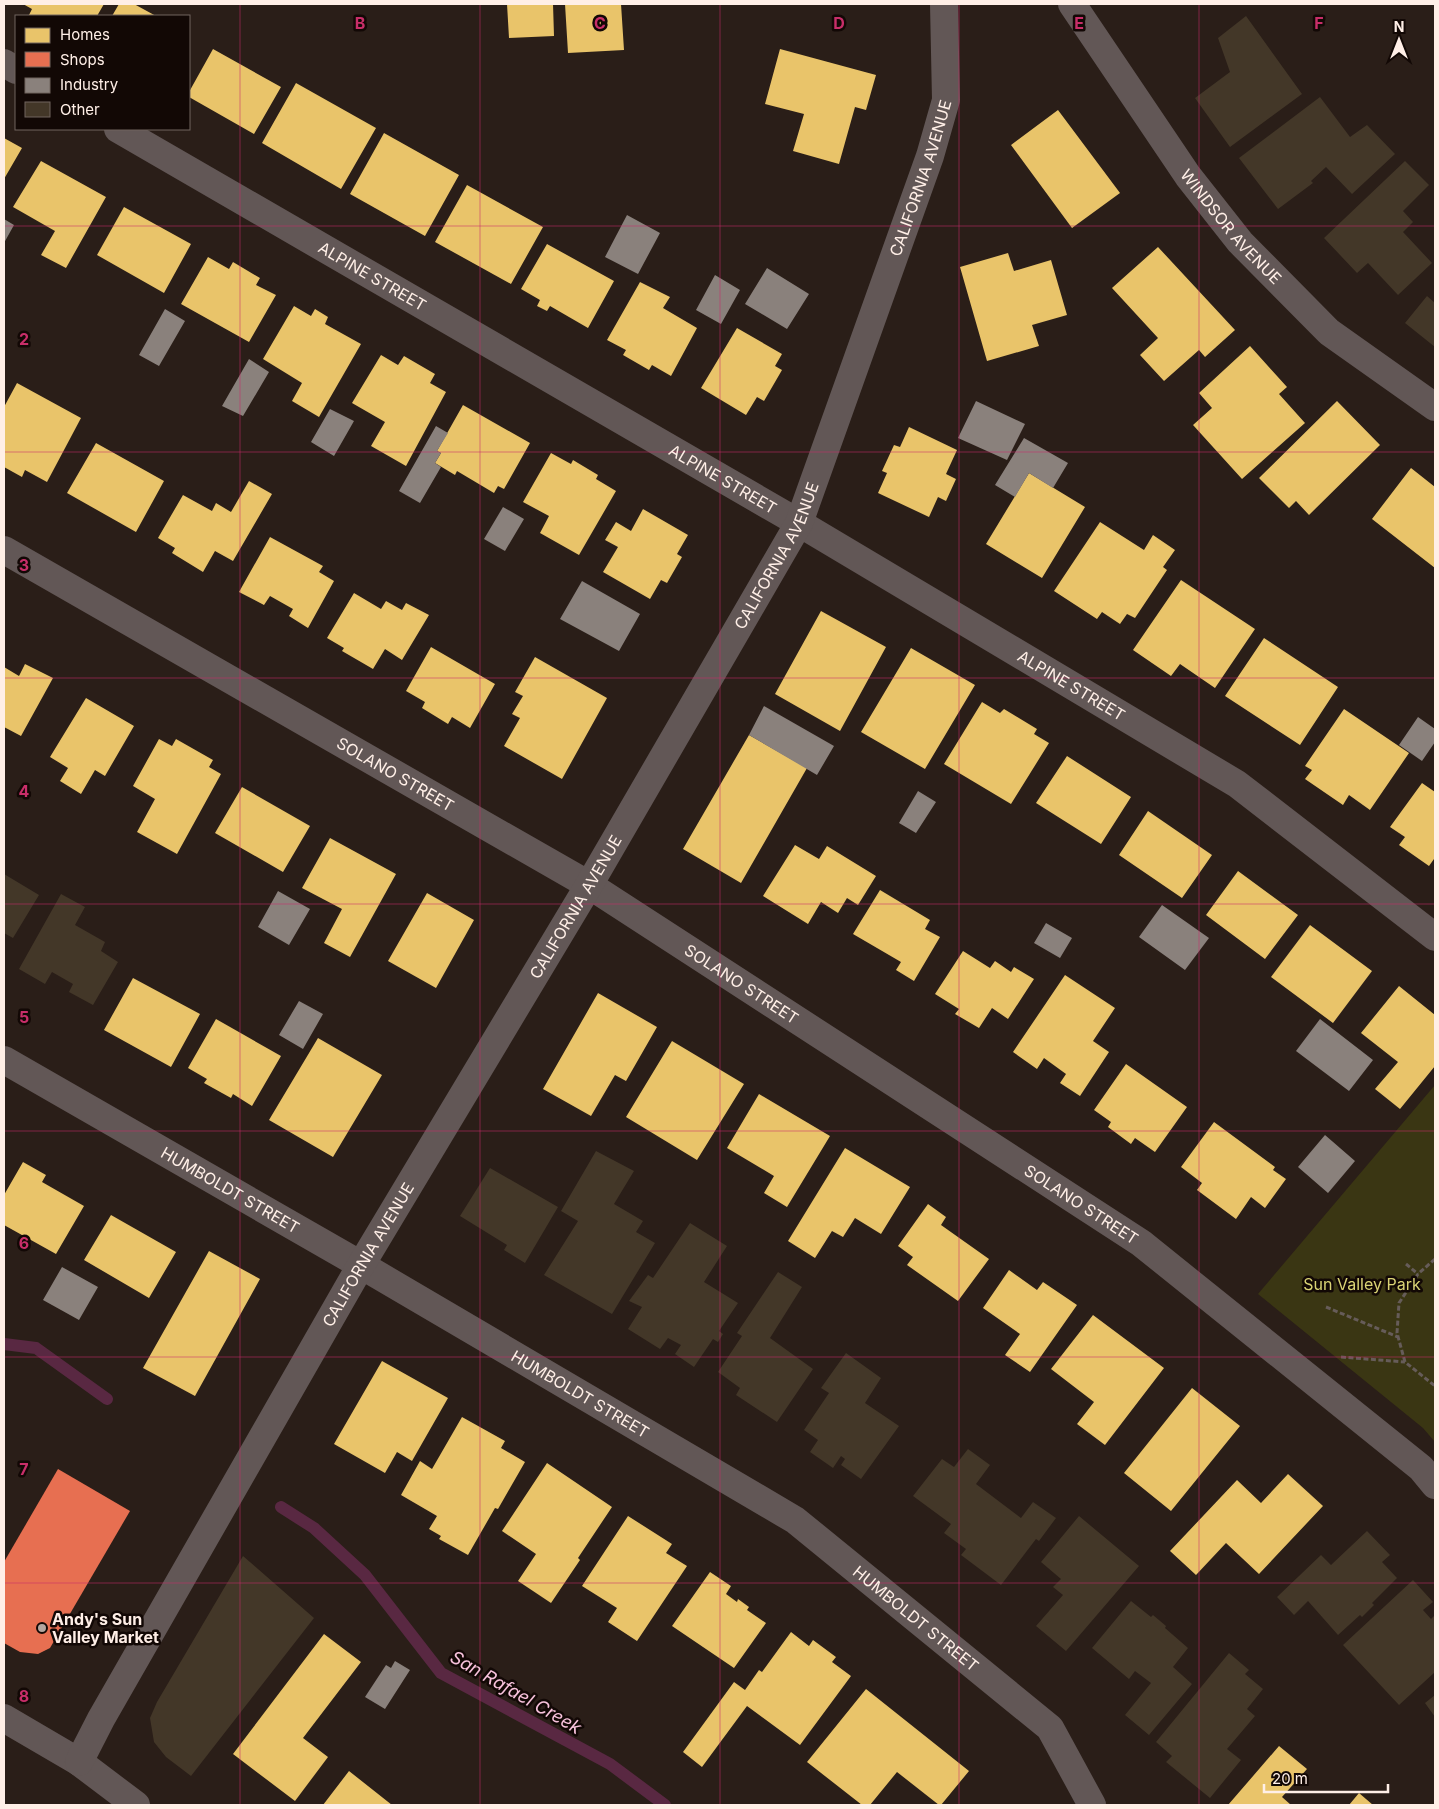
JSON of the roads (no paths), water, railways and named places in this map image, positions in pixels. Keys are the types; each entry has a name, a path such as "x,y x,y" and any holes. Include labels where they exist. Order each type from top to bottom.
{"street":[{"name":"CALIFORNIA AVENUE","path":"79,1762 101,1719 361,1265 589,885 799,523 933,147 946,100 944,4"},
{"name":"WINDSOR AVENUE","path":"1072,4 1188,176 1240,242 1329,332 1435,408"},
{"path":"4,63 15,69"},
{"name":"ALPINE STREET","path":"120,130 799,523 1237,784 1435,937"},
{"name":"SOLANO STREET","path":"4,550 589,885 1141,1243 1424,1471 1435,1485"},
{"name":"HUMBOLDT STREET","path":"4,1060 361,1265 795,1520 1050,1728 1092,1805"},
{"path":"4,1718 79,1762 136,1805"}],"waterway":[{"name":"San Rafael Creek","path":"4,1344 36,1348 107,1399"},
{"name":"San Rafael Creek","path":"281,1507 314,1528 365,1575 441,1673 610,1764 665,1805"}],"place":[{"name":"Andy's Sun Valley Market","path":"42,1628"}],"park label":[{"name":"Sun Valley Park","path":"1362,1284"}]}
